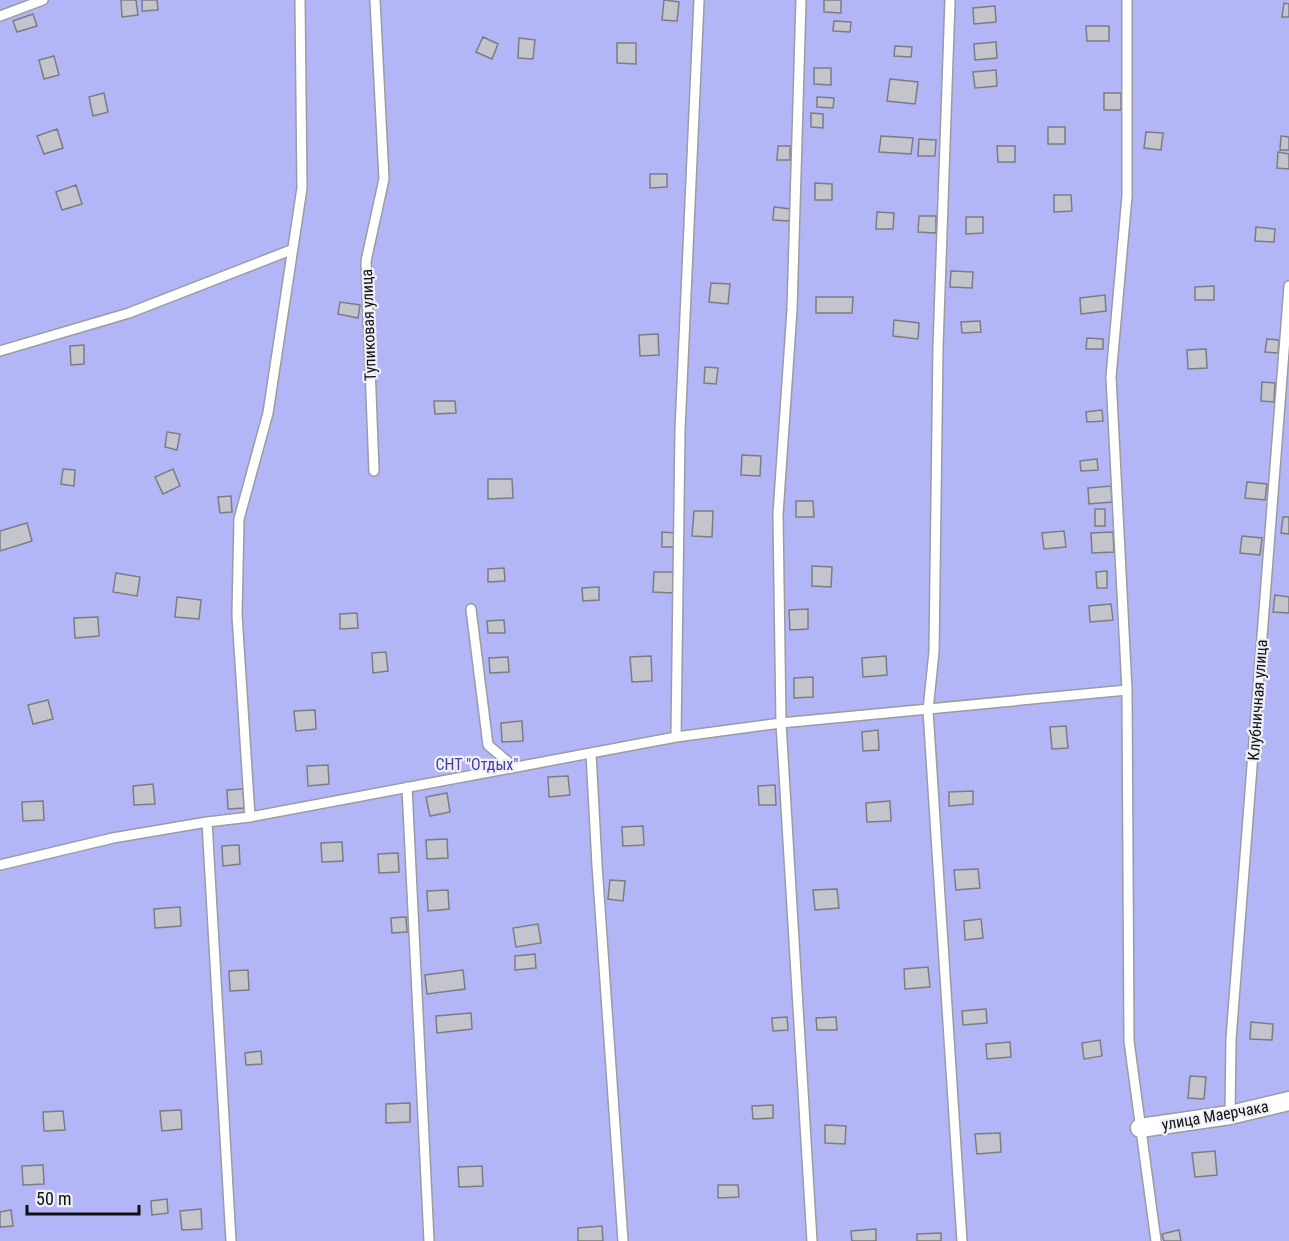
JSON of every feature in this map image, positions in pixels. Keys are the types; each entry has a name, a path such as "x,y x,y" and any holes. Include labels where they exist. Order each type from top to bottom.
{"street":[{"name":"улица Маерчака","path":"1140,1128 1230,1115 1289,1101"}],"lane":[{"path":"0,16 43,0"},
{"path":"250,817 237,615 239,519 268,413 302,188 300,0"},
{"name":"Тупиковая улица","path":"374,471 366,261 384,179 375,0"},
{"path":"676,737 680,430 699,0"},
{"path":"801,0 792,310 778,514 781,723 812,1241"},
{"path":"950,0 938,347 934,652 928,710 962,1241"},
{"path":"1127,0 1127,196 1111,377 1127,690 1129,1041 1156,1241"},
{"path":"0,351 129,313 291,250"},
{"name":"Клубничная улица","path":"1230,1115 1231,1039 1289,286"},
{"path":"1279,416 1289,417"},
{"path":"471,609 488,746 514,767"},
{"path":"0,865 113,838 250,817 676,737 781,723 1127,690"},
{"path":"591,753 597,877 623,1241"},
{"path":"407,787 429,1241"},
{"path":"207,822 231,1241"}],"green space":[{"name":"СНТ \"Отдых\"","path":"0,0 1289,0 1289,1241 0,1241"}],"building":[{"path":"121,0 136,0 138,15 122,17"},
{"path":"142,0 157,0 158,10 142,11"},
{"path":"664,0 679,2 677,21 662,20"},
{"path":"824,0 841,0 841,13 824,12"},
{"path":"1284,3 1289,4 1289,17 1282,17"},
{"path":"995,6 996,22 974,24 973,8"},
{"path":"33,14 37,26 17,32 13,21"},
{"path":"834,21 851,22 850,32 833,31"},
{"path":"1086,26 1109,26 1109,41 1087,41"},
{"path":"483,37 498,44 492,59 476,52"},
{"path":"519,38 535,40 533,59 518,58"},
{"path":"996,42 997,58 975,60 974,44"},
{"path":"617,43 636,43 636,64 617,63"},
{"path":"895,46 912,47 911,57 894,56"},
{"path":"54,56 59,75 44,79 39,60"},
{"path":"814,68 831,68 831,85 814,84"},
{"path":"996,70 997,86 975,88 973,72"},
{"path":"890,79 918,82 915,104 887,101"},
{"path":"104,93 108,112 93,116 89,97"},
{"path":"1104,93 1121,93 1121,110 1104,110"},
{"path":"817,97 834,98 833,108 817,107"},
{"path":"811,113 823,114 823,128 811,127"},
{"path":"1048,127 1065,127 1065,144 1048,144"},
{"path":"57,129 63,148 44,154 37,136"},
{"path":"1146,132 1163,133 1161,150 1144,148"},
{"path":"881,136 913,138 911,154 879,152"},
{"path":"1281,136 1289,137 1289,150 1280,150"},
{"path":"919,139 936,140 935,156 918,156"},
{"path":"778,146 790,146 790,160 777,160"},
{"path":"997,146 1015,146 1015,162 998,162"},
{"path":"1278,152 1289,154 1289,169 1277,168"},
{"path":"650,174 667,174 667,187 650,188"},
{"path":"815,183 832,184 832,200 815,200"},
{"path":"76,185 82,204 62,210 56,192"},
{"path":"1054,195 1071,195 1072,211 1054,212"},
{"path":"774,207 791,209 789,221 773,220"},
{"path":"877,212 894,213 893,229 876,229"},
{"path":"919,216 936,216 936,233 918,232"},
{"path":"966,217 983,217 983,233 966,234"},
{"path":"1256,227 1275,229 1274,242 1255,241"},
{"path":"951,271 973,272 972,288 950,287"},
{"path":"711,283 730,284 728,304 709,302"},
{"path":"1214,286 1214,300 1195,300 1195,287"},
{"path":"1105,295 1106,311 1081,314 1080,298"},
{"path":"816,297 853,297 852,313 816,313"},
{"path":"340,302 360,305 358,318 338,314"},
{"path":"894,320 919,323 918,339 893,336"},
{"path":"980,321 981,332 962,333 961,322"},
{"path":"658,334 659,355 640,356 639,335"},
{"path":"1087,338 1103,339 1103,349 1086,349"},
{"path":"1267,339 1279,340 1278,353 1265,352"},
{"path":"84,345 84,364 71,365 70,346"},
{"path":"1206,349 1207,368 1188,369 1187,350"},
{"path":"705,367 718,368 716,384 704,383"},
{"path":"1262,382 1275,383 1274,402 1261,401"},
{"path":"434,401 455,401 456,413 435,414"},
{"path":"1102,410 1103,421 1087,422 1086,412"},
{"path":"167,432 180,434 177,450 165,447"},
{"path":"742,455 761,456 760,476 741,475"},
{"path":"1097,459 1098,470 1081,471 1080,461"},
{"path":"63,469 75,470 74,486 61,484"},
{"path":"173,469 180,486 163,494 155,477"},
{"path":"488,479 512,479 513,498 488,499"},
{"path":"1247,482 1267,484 1265,500 1245,498"},
{"path":"1111,486 1112,502 1089,504 1088,488"},
{"path":"231,496 232,512 220,513 218,497"},
{"path":"796,501 813,501 814,517 796,517"},
{"path":"1095,509 1105,509 1105,526 1095,526"},
{"path":"694,511 713,511 712,537 692,536"},
{"path":"1283,517 1289,517 1289,534 1281,533"},
{"path":"27,523 32,541 0,551 0,531"},
{"path":"1064,531 1066,547 1044,549 1042,533"},
{"path":"662,532 675,533 674,547 662,547"},
{"path":"1113,532 1114,552 1092,553 1091,533"},
{"path":"1242,536 1262,538 1260,555 1240,553"},
{"path":"812,566 832,567 831,587 812,586"},
{"path":"504,568 505,581 488,582 488,569"},
{"path":"1107,571 1107,588 1097,588 1096,572"},
{"path":"654,572 673,572 673,593 653,592"},
{"path":"116,573 140,577 137,596 113,592"},
{"path":"599,587 599,600 583,601 582,588"},
{"path":"1275,595 1289,597 1289,613 1273,612"},
{"path":"177,597 201,600 199,619 175,617"},
{"path":"1111,604 1113,620 1090,622 1089,606"},
{"path":"808,609 808,629 790,630 789,610"},
{"path":"357,613 358,628 340,629 340,614"},
{"path":"98,617 99,636 75,638 74,618"},
{"path":"504,620 505,633 488,633 487,621"},
{"path":"386,652 388,671 373,673 372,653"},
{"path":"651,656 652,681 632,682 630,657"},
{"path":"886,656 887,675 863,677 862,658"},
{"path":"508,657 509,672 490,673 489,658"},
{"path":"813,677 813,697 794,698 794,678"},
{"path":"48,700 53,719 33,724 28,705"},
{"path":"315,710 316,729 296,731 294,711"},
{"path":"522,721 523,741 502,742 501,723"},
{"path":"1066,726 1068,748 1052,749 1050,727"},
{"path":"878,730 879,750 863,751 862,732"},
{"path":"328,765 329,784 308,786 307,766"},
{"path":"568,776 570,795 549,797 548,777"},
{"path":"153,784 155,804 134,805 133,786"},
{"path":"775,785 776,805 759,805 758,786"},
{"path":"243,789 244,808 228,809 227,790"},
{"path":"973,791 973,804 949,806 949,792"},
{"path":"447,793 450,812 430,816 426,797"},
{"path":"43,801 44,820 23,821 22,802"},
{"path":"890,801 891,821 867,822 866,803"},
{"path":"643,826 644,845 623,846 622,827"},
{"path":"447,839 448,858 427,859 426,840"},
{"path":"342,842 343,861 322,862 321,843"},
{"path":"239,845 240,864 223,866 222,846"},
{"path":"398,853 399,872 379,873 378,854"},
{"path":"978,869 980,888 956,890 954,870"},
{"path":"610,880 625,881 623,901 608,899"},
{"path":"837,889 839,908 815,910 813,890"},
{"path":"448,890 449,909 428,911 427,891"},
{"path":"180,907 181,926 155,928 154,909"},
{"path":"406,917 407,932 392,933 391,918"},
{"path":"981,919 983,938 965,940 964,921"},
{"path":"538,924 541,943 516,947 513,928"},
{"path":"535,954 536,968 515,970 515,956"},
{"path":"928,967 930,987 905,989 904,969"},
{"path":"248,970 249,990 230,991 229,971"},
{"path":"463,970 465,989 427,994 425,975"},
{"path":"986,1009 987,1023 963,1025 962,1011"},
{"path":"471,1013 472,1029 437,1033 436,1016"},
{"path":"787,1017 788,1030 773,1031 772,1018"},
{"path":"836,1017 837,1030 817,1030 816,1018"},
{"path":"1251,1022 1273,1024 1272,1040 1250,1039"},
{"path":"1100,1040 1102,1056 1084,1059 1082,1043"},
{"path":"1010,1042 1011,1057 987,1059 986,1044"},
{"path":"261,1051 262,1064 246,1065 245,1053"},
{"path":"1190,1076 1206,1077 1204,1099 1188,1098"},
{"path":"410,1103 410,1122 386,1123 386,1104"},
{"path":"773,1105 773,1118 753,1119 752,1106"},
{"path":"181,1110 182,1129 162,1131 160,1111"},
{"path":"63,1111 65,1130 44,1131 43,1112"},
{"path":"825,1125 846,1126 845,1144 825,1143"},
{"path":"1000,1133 1001,1152 977,1154 975,1134"},
{"path":"1215,1151 1217,1175 1195,1177 1192,1153"},
{"path":"43,1165 44,1184 23,1185 22,1166"},
{"path":"482,1166 483,1186 459,1187 458,1167"},
{"path":"718,1185 738,1185 739,1197 718,1198"},
{"path":"167,1199 168,1213 152,1215 151,1201"},
{"path":"201,1209 202,1229 182,1230 180,1211"},
{"path":"11,1210 13,1226 0,1227 0,1212"},
{"path":"602,1226 603,1241 578,1241 578,1228"},
{"path":"876,1229 876,1241 852,1241 851,1231"},
{"path":"1179,1230 1181,1241 1164,1241 1162,1234"},
{"path":"941,1233 941,1241 917,1241 917,1234"}]}
